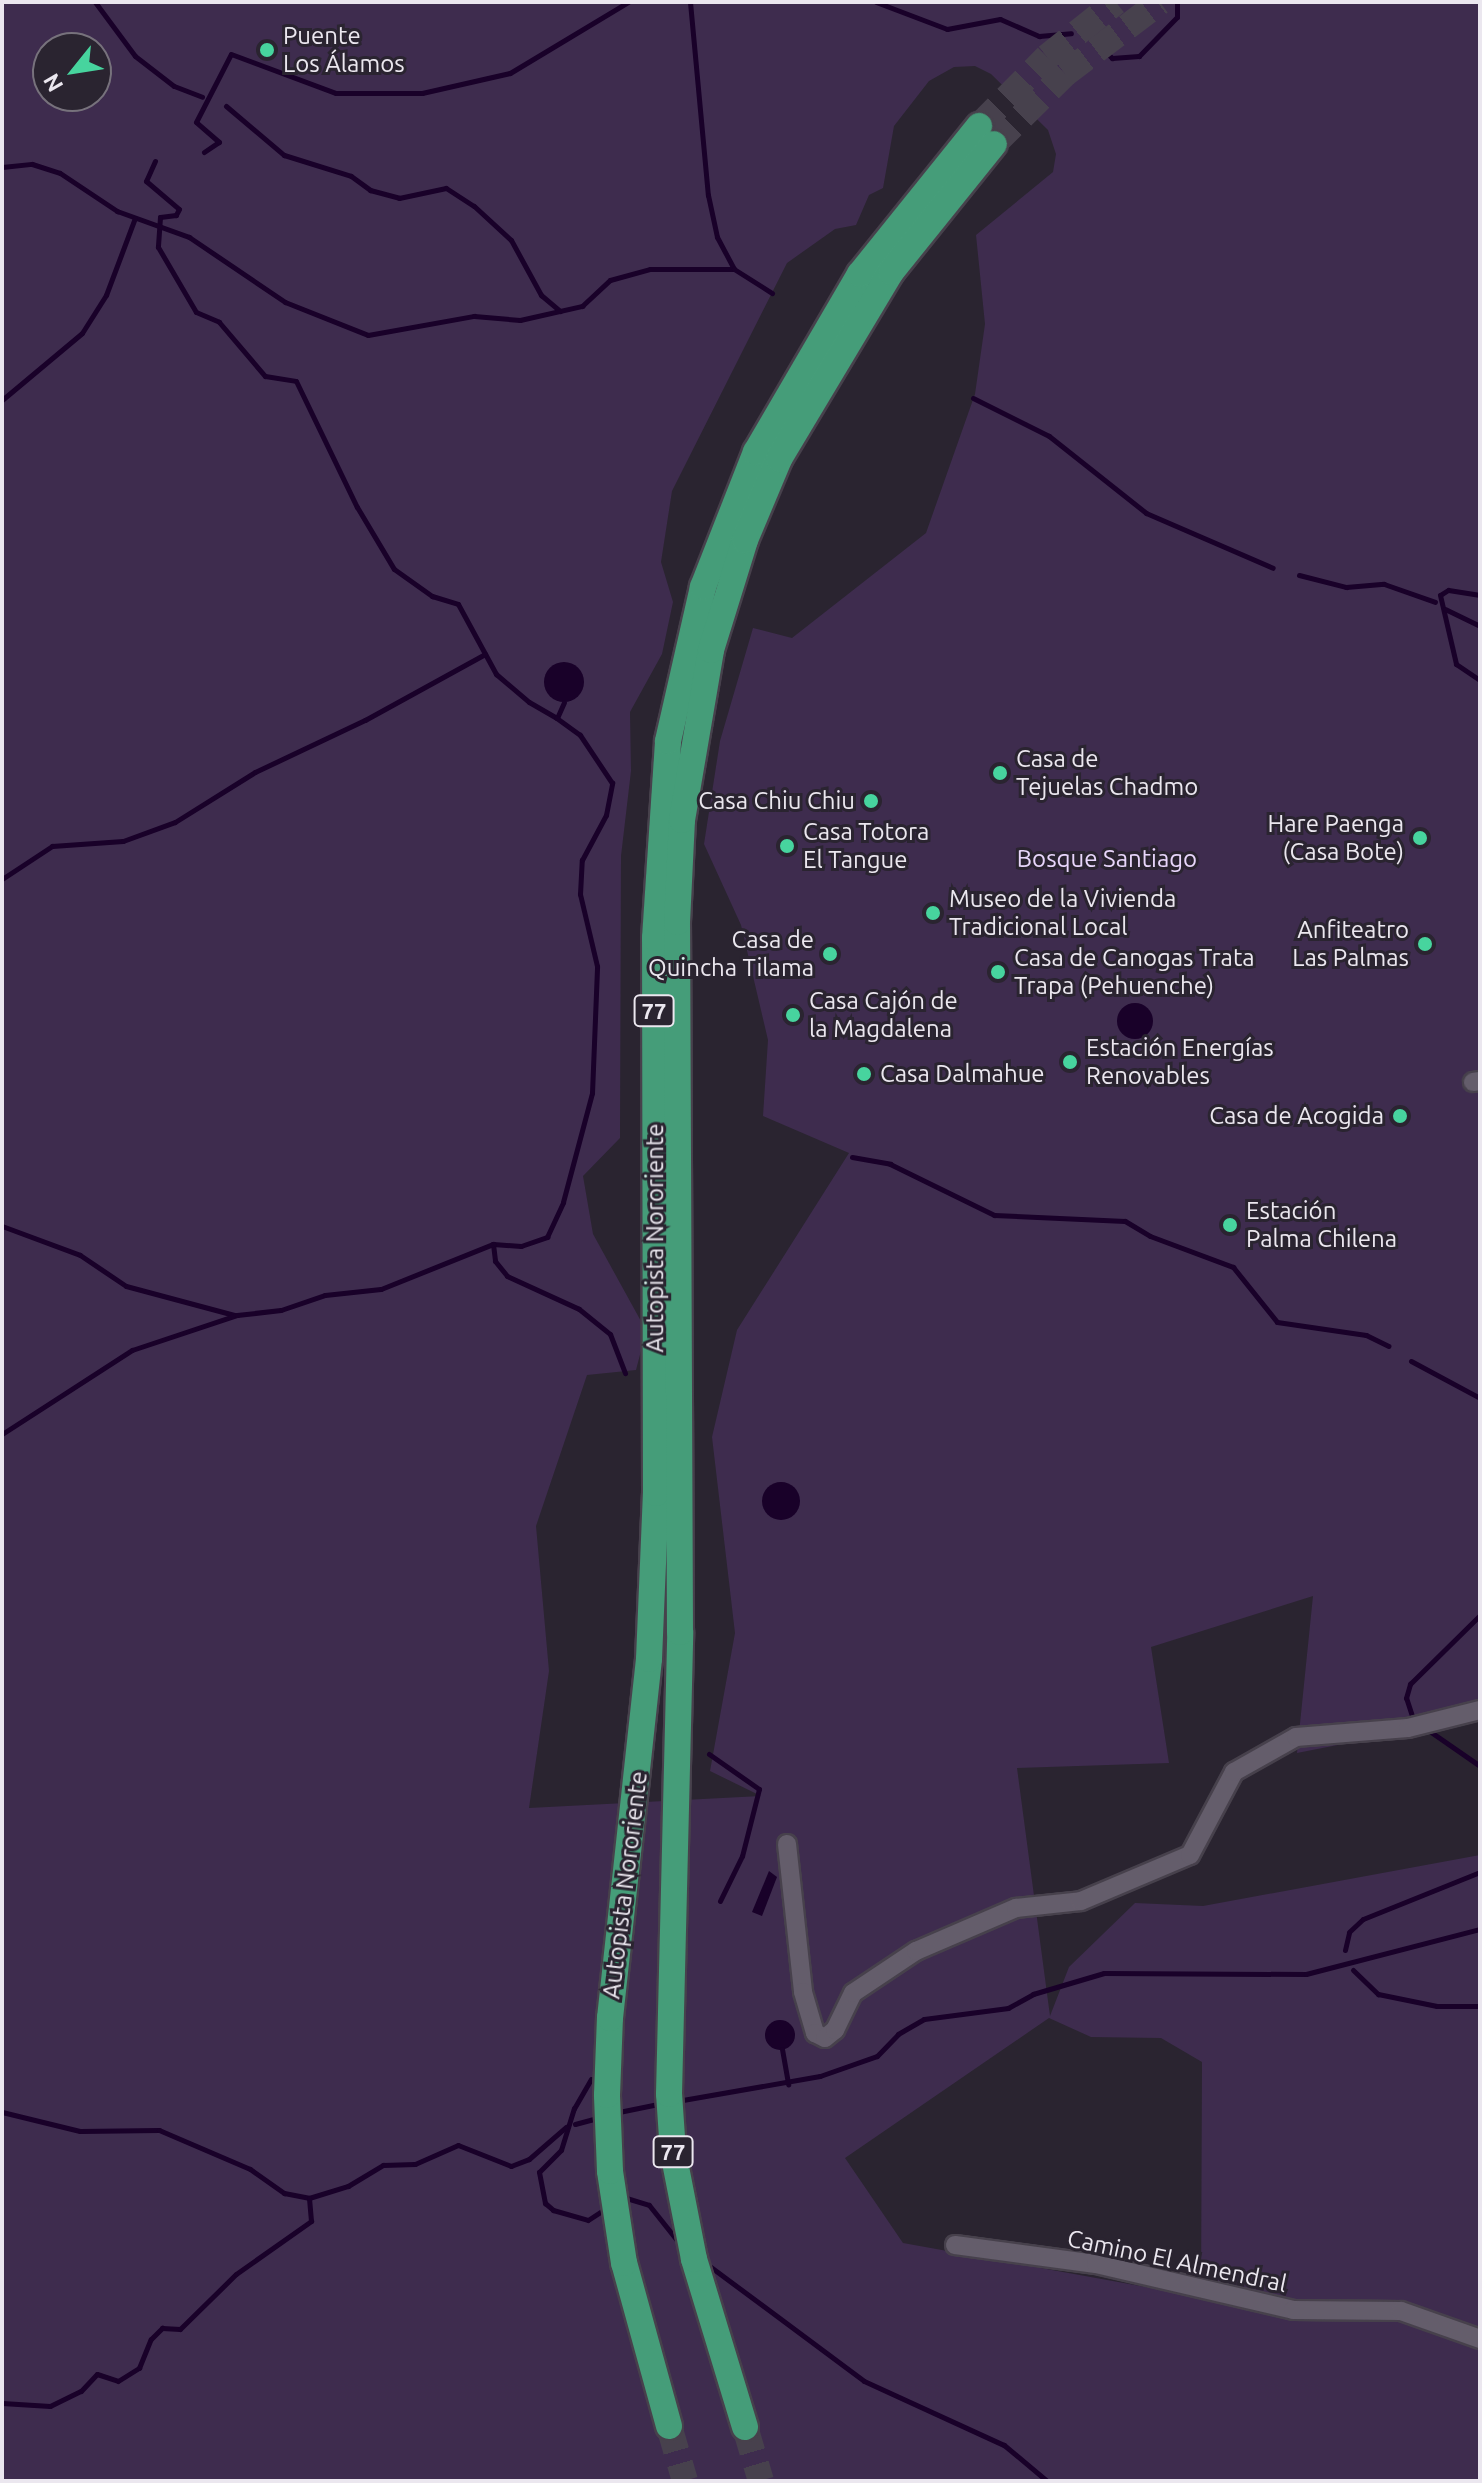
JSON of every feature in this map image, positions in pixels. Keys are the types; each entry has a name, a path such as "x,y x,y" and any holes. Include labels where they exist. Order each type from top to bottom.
{"highway":[{"name":"Autopista Nororiente","path":"669,2426 624,2263 610,2171 607,2095 614,1979 649,1659 656,1493 656,891 676,695 713,555 785,397 886,237 987,135 891,272 800,419 745,540 701,689 682,820 677,922 680,1600 668,2059 673,2152 694,2259 745,2427"}],"street":[{"path":"787,1844 803,1992 815,2033 825,2038 835,2030 853,1993 916,1951 1016,1908 1081,1901 1190,1855 1234,1772 1296,1737 1408,1728 1480,1710"},
{"name":"Camino El Almendral","path":"955,2245 1096,2264 1293,2310 1401,2311 1480,2339"}],"green space":[{"name":"Bosque Santiago","path":"2,2 1480,2 1480,1717 1297,1753 1313,1596 1151,1647 1169,1763 1017,1768 1050,2016 1069,1967 1135,1903 1203,1906 1480,1855 1480,2481 2,2481","holes":["975,66 991,74 1048,130 1056,154 1053,172 976,235 985,324 975,394 926,533 792,638 753,628 720,741 704,844 741,925 768,1040 763,1116 849,1153 737,1330 712,1437 735,1633 710,1771 761,1796 529,1808 549,1671 536,1526 587,1375 636,1370 642,1347 642,1323 593,1234 583,1176 620,1138 621,856 631,771 630,712 662,654 673,602 661,562 672,491 787,263 835,229 856,225 869,195 883,188 894,126 929,81 954,67","1049,2018 1091,2037 1161,2038 1202,2062 1201,2297 903,2243 845,2158"]}],"shaded area":[{"path":"564,662 578,668 584,682 578,696 564,702 550,696 544,682 550,668"},
{"path":"1135,1003 1148,1008 1153,1021 1148,1034 1135,1039 1122,1034 1117,1021 1122,1008"},
{"path":"781,1482 794,1488 800,1501 794,1514 781,1520 768,1514 762,1501 768,1488"},
{"path":"769,1871 777,1877 762,1916 752,1912"},
{"path":"780,2020 786,2021 794,2029 794,2041 786,2049 780,2050 774,2049 766,2041 765,2035 766,2029 774,2021"}],"waterway":[{"path":"95,2 135,56 174,86 202,97"},
{"path":"204,152 219,142 196,122 231,54 336,93 422,93 510,73 628,2"},
{"path":"690,2 708,195 717,237 734,269"},
{"path":"876,2 947,29 1000,19 1039,36 1071,33"},
{"path":"1103,49 1112,58 1139,56 1177,17 1177,2"},
{"path":"226,106 284,155 351,176 370,190 399,198 446,188 474,206 511,240 541,295 560,311"},
{"path":"155,161 146,181 179,209 176,215 160,217 158,247 196,312 219,322 265,376 296,381 357,507 394,569 432,596 458,604 496,674 529,702 557,718 564,702"},
{"path":"2,167 32,164 60,173 117,211 189,237 285,302 368,335 474,316 520,320 582,306 610,280 650,269 734,269 772,293"},
{"path":"2,400 82,333 106,295 135,218"},
{"path":"973,398 1049,436 1146,513 1273,568"},
{"path":"1299,575 1346,587 1384,584 1435,602"},
{"path":"1480,595 1448,590 1440,595 1456,664 1480,680"},
{"path":"1445,609 1480,626"},
{"path":"2,879 52,846 123,841 175,822 255,772 365,720 485,654"},
{"path":"493,1244 521,1246 547,1237 563,1202 592,1093 597,966 580,894 582,860 606,815 612,783 580,735 557,718"},
{"path":"852,1157 890,1164 994,1215 1125,1221 1150,1236 1233,1267 1277,1322 1366,1335 1389,1346"},
{"path":"2,1226 80,1255 126,1286 234,1315"},
{"path":"493,1244 495,1261 507,1276 579,1309 610,1334 625,1373"},
{"path":"2,1434 132,1350 237,1315 281,1310 325,1295 381,1289 493,1244"},
{"path":"1411,1361 1480,1398"},
{"path":"1413,1719 1406,1698 1410,1684 1480,1615"},
{"path":"1428,1730 1480,1766"},
{"path":"709,1754 759,1789 742,1856 720,1901"},
{"path":"1345,1950 1349,1932 1363,1919 1480,1872"},
{"path":"677,2101 820,2076 877,2056 898,2034 924,2019 1008,2008 1033,1994 1104,1973 1306,1974 1480,1929"},
{"path":"1353,1970 1378,1994 1437,2006 1480,2006"},
{"path":"782,2049 788,2084"},
{"path":"591,2079 574,2108 561,2150 539,2172 545,2203 553,2210 588,2220 608,2207"},
{"path":"614,2113 663,2103"},
{"path":"2,2112 80,2131 159,2130 250,2169 284,2193 309,2198 348,2186 383,2165 415,2164 458,2145 511,2166 529,2159 566,2127"},
{"path":"575,2124 601,2117"},
{"path":"623,2197 649,2205 680,2244"},
{"path":"2,2403 50,2406 81,2391 97,2374 118,2381 139,2368 151,2339 162,2328 180,2329 236,2274 311,2221 309,2198"},
{"path":"704,2262 864,2381 1004,2445 1047,2481"}],"tunnel":[{"path":"979,126 1047,57 1116,2"},
{"path":"994,144 1065,74 1160,2"},
{"path":"669,2426 685,2481"},
{"path":"745,2427 761,2481"}],"place":[{"name":"Puente Los Álamos","path":"267,50"},
{"name":"Casa de Tejuelas Chadmo","path":"1000,773"},
{"name":"Casa Chiu Chiu","path":"871,801"},
{"name":"Hare Paenga (Casa Bote)","path":"1420,838"},
{"name":"Casa Totora El Tangue","path":"787,846"},
{"name":"Museo de la Vivienda Tradicional Local","path":"933,913"},
{"name":"Anfiteatro Las Palmas","path":"1425,944"},
{"name":"Casa de Quincha Tilama","path":"830,954"},
{"name":"Casa de Canogas Trata Trapa (Pehuenche)","path":"998,972"},
{"name":"Casa Cajón de la Magdalena","path":"793,1015"},
{"name":"Estación Energías Renovables","path":"1070,1062"},
{"name":"Casa Dalmahue","path":"864,1074"},
{"name":"Casa de Acogida","path":"1400,1116"},
{"name":"Estación Palma Chilena","path":"1230,1225"}]}
